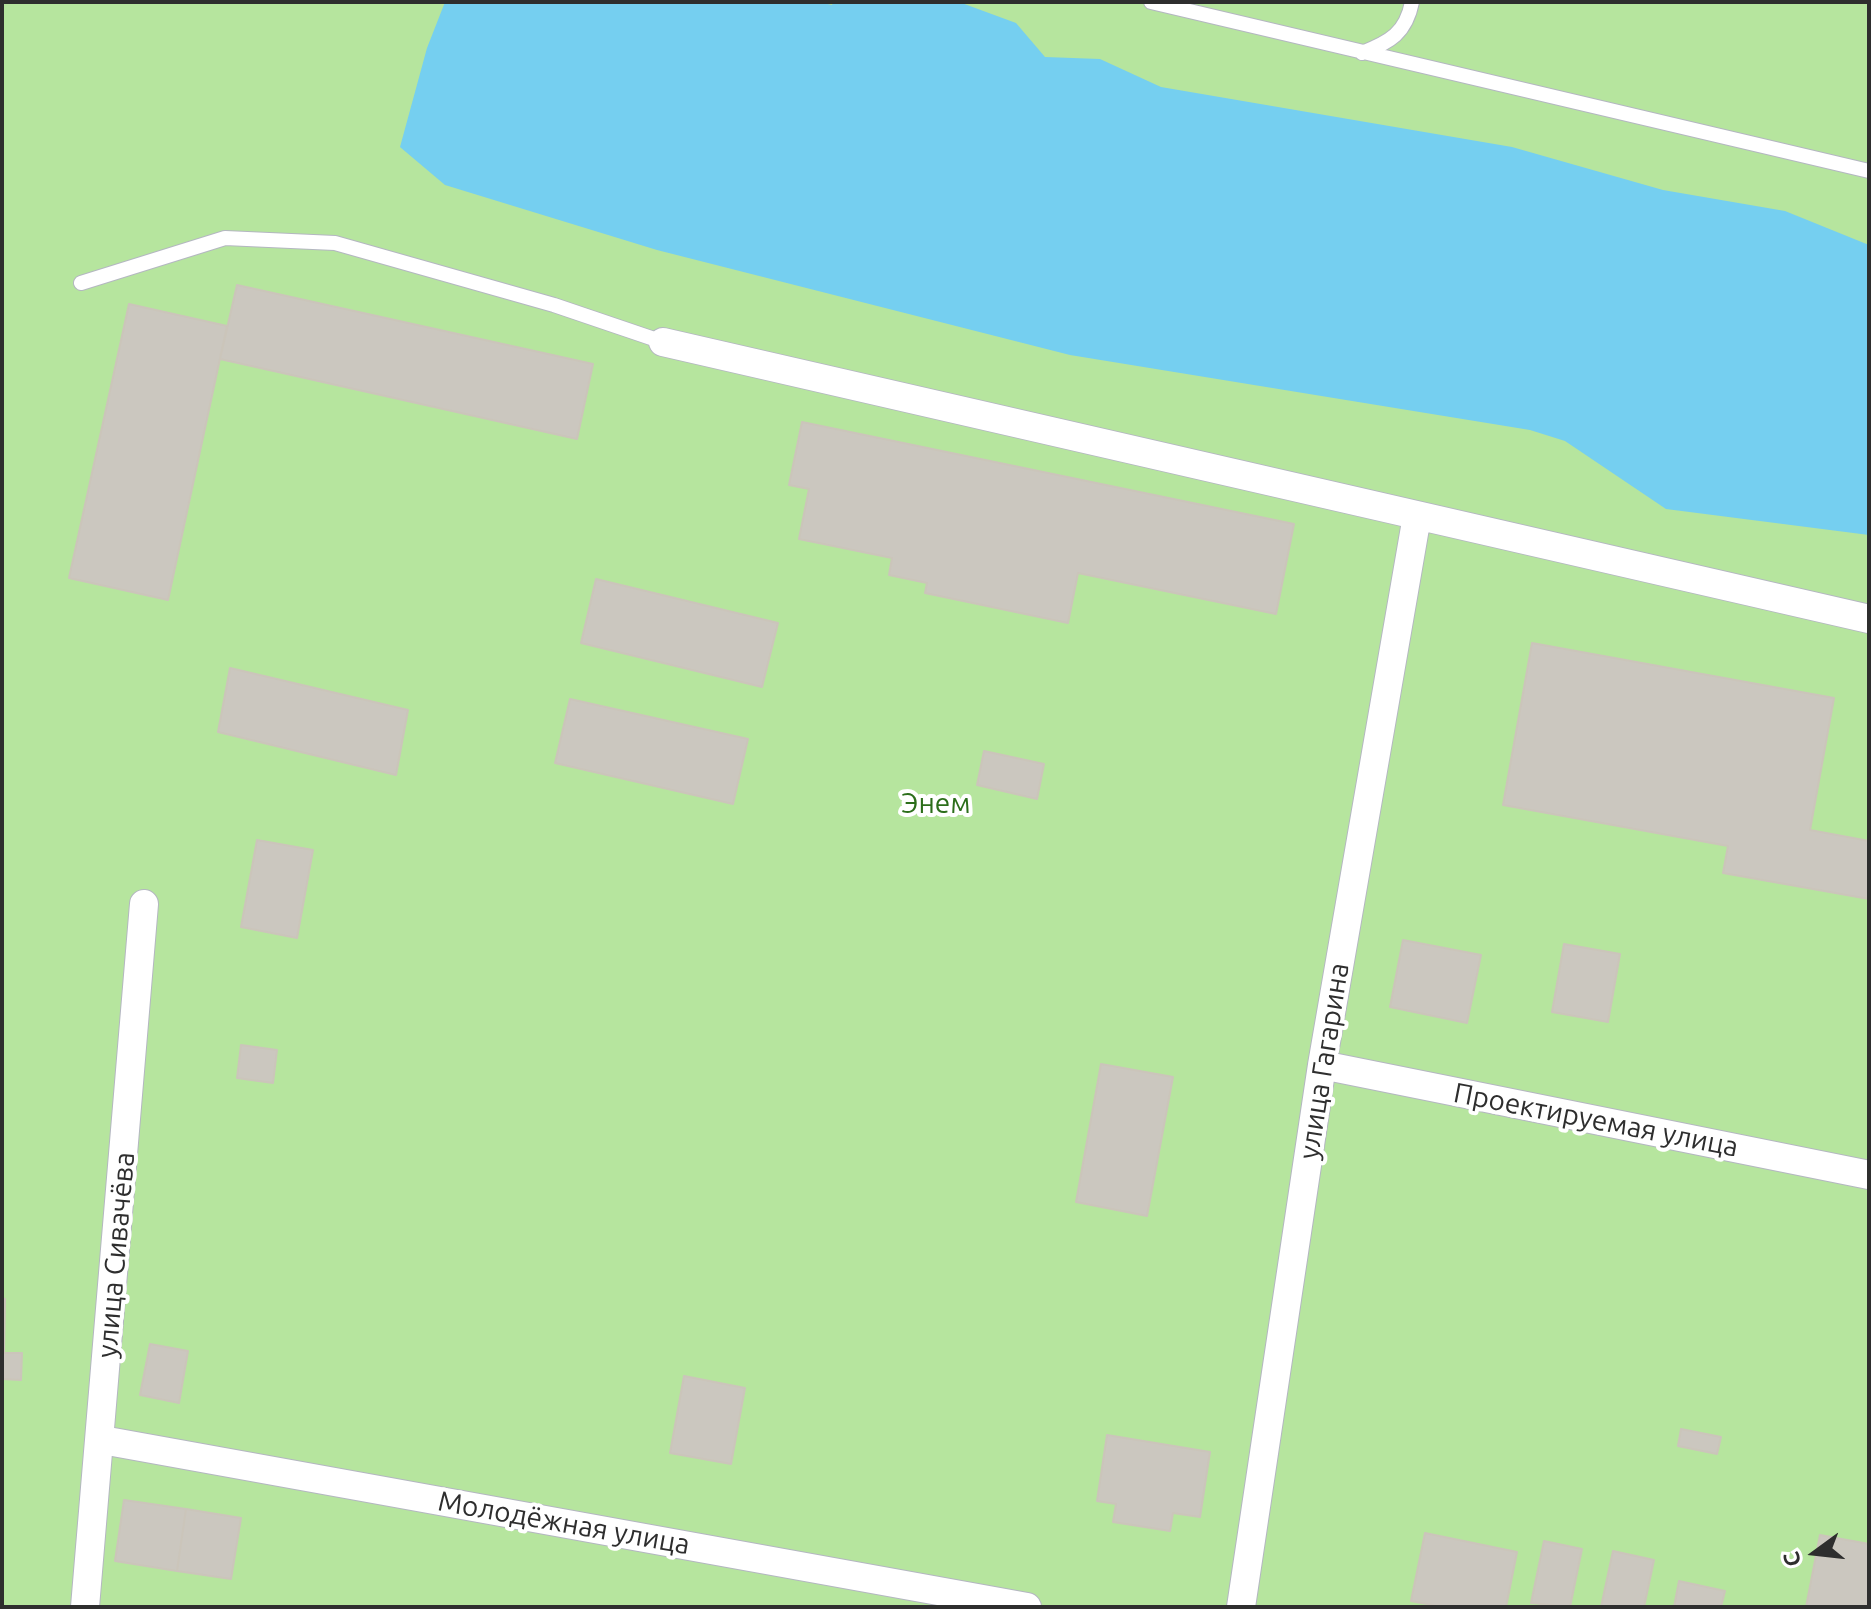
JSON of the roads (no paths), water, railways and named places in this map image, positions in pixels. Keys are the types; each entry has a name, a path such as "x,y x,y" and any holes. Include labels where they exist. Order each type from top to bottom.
{"street":[{"path":"663,342 1869,619"},
{"name":"улица Гагарина","path":"1241,1607 1322,1065 1417,516"},
{"name":"улица Сивачёва","path":"85,1607 102,1440 144,904"},
{"name":"Проектируемая улица","path":"1322,1065 1869,1175"},
{"name":"Молодёжная улица","path":"102,1440 1027,1607"}],"lane":[{"path":"1151,2 1869,171"},
{"path":"1362,53 1392,41 1408,21 1412,2"},
{"path":"81,283 225,238 335,243 554,305 663,342"}],"water":[{"path":"445,2 819,2 832,5 833,2 959,2 1016,23 1045,57 1100,59 1161,87 1512,147 1663,190 1785,211 1869,245 1869,535 1666,509 1565,441 1530,430 1070,355 657,250 445,185 400,147 427,48"}],"park label":[{"name":"Энем","path":"936,804"}]}
